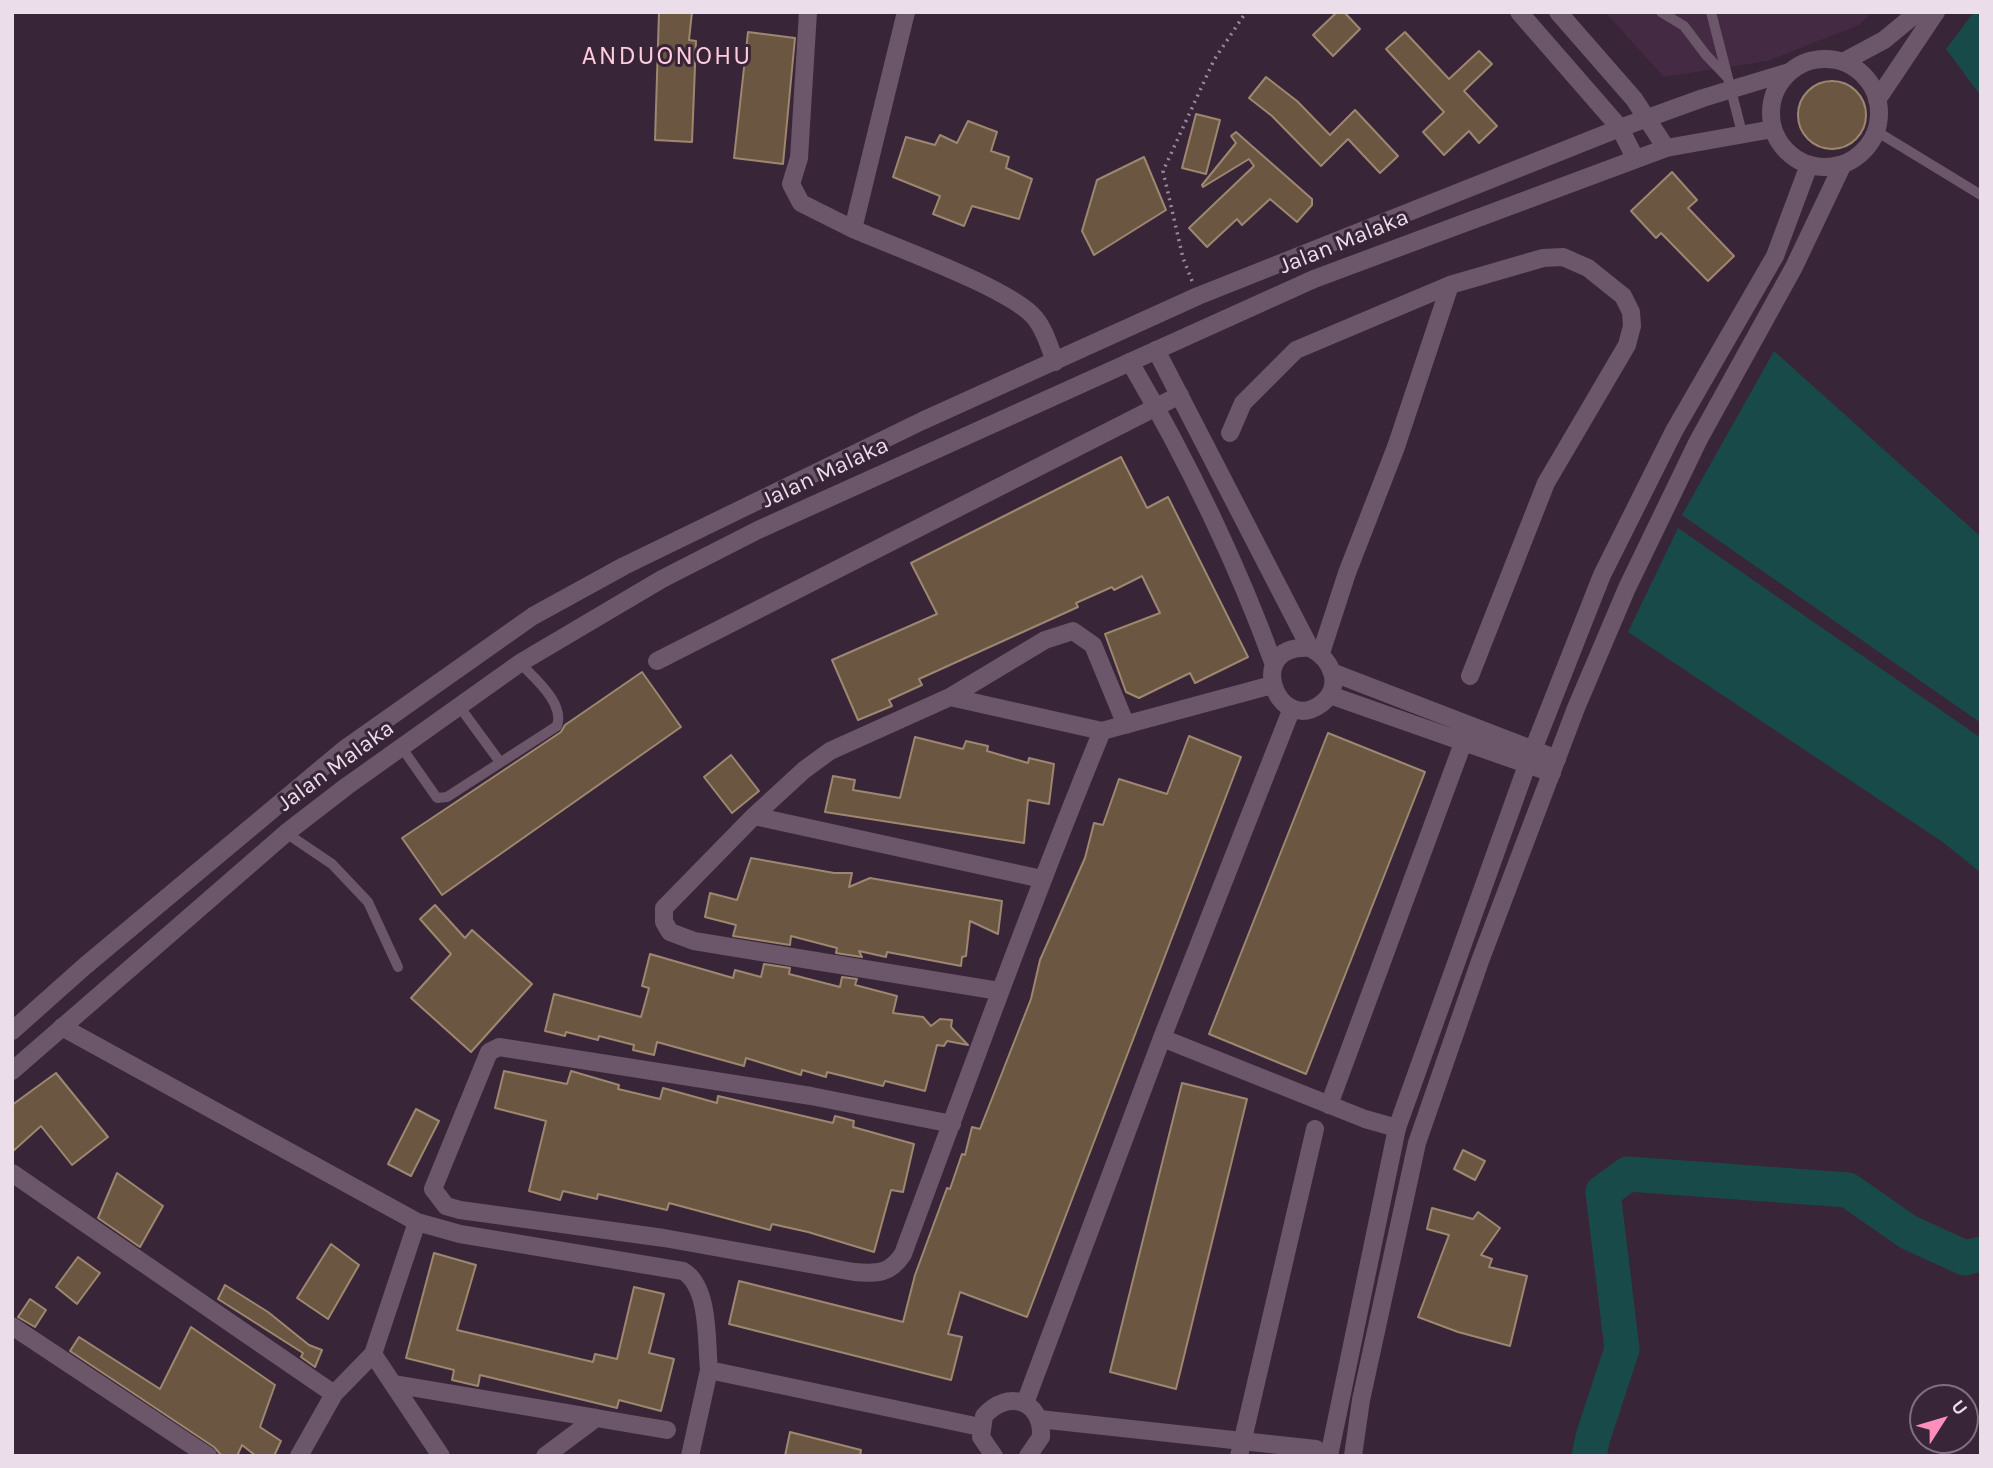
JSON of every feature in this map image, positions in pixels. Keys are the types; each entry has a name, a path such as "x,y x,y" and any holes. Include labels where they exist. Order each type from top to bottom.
{"street":[{"path":"808,12 799,158 791,184 801,203 1023,306 1040,327 1055,362"},
{"path":"1519,12 1620,128 1635,158"},
{"path":"1558,12 1634,99 1666,148"},
{"path":"1843,62 1884,40 1918,12"},
{"path":"1877,100 1936,12"},
{"path":"853,229 904,13"},
{"path":"1815,60 1843,62 1858,71 1870,83 1877,100 1876,131 1863,151 1843,164 1826,167 1809,165 1787,151 1773,129 1773,98 1789,72 1815,60"},
{"name":"Jalan Malaka","path":"16,1022 346,748 533,615 624,566 922,421 1198,296 1620,128 1647,120 1730,83 1789,72"},
{"name":"Jalan Malaka","path":"12,1071 68,1030 286,833 520,663 620,602 758,530 1134,370 1156,350 1325,274 1635,158 1666,148 1773,129"},
{"path":"1353,1456 1367,1373 1417,1143 1430,1098 1554,766 1651,536 1698,441 1799,258 1843,164"},
{"path":"1039,1419 1240,1448 1307,1450 1396,1128 1577,632 1602,575 1674,430 1775,256 1809,165"},
{"path":"1230,433 1243,403 1296,350 1450,285 1542,258 1563,257 1588,268 1623,296 1631,312 1632,326 1626,345 1546,483 1470,676"},
{"path":"1316,651 1396,447 1450,285"},
{"path":"1156,350 1264,559 1316,651 1334,673 1477,742"},
{"path":"1134,370 1206,504 1238,574 1274,665 1272,685 1279,700 1293,708 1314,708 1330,695 1334,673"},
{"path":"657,661 711,631 916,531 1152,402 1173,383"},
{"path":"1238,574 1264,559"},
{"path":"999,991 694,941 670,932 664,922 664,908 754,816 804,770 831,751 950,697 1045,640 1073,631 1084,636 1093,645 1126,725"},
{"path":"1274,665 1289,650 1316,651"},
{"path":"950,697 1102,732 1272,685"},
{"path":"1330,695 1554,766"},
{"path":"1025,1403 1162,1038 1293,708"},
{"path":"951,1124 811,1096 499,1047 489,1052 433,1189 441,1202 460,1210 664,1238 876,1274 895,1266 903,1254 951,1124 999,991 1102,732"},
{"path":"1329,1105 1477,742"},
{"path":"754,816 1042,879"},
{"path":"68,1030 417,1222 460,1234 683,1271 693,1279 698,1289 709,1370 690,1456"},
{"path":"1162,1038 1365,1119 1396,1128"},
{"path":"1240,1448 1315,1129"},
{"path":"12,1173 334,1394"},
{"path":"299,1456 334,1394 373,1354 417,1222"},
{"path":"12,1326 208,1456"},
{"path":"373,1354 440,1456"},
{"path":"709,1370 980,1427"},
{"path":"393,1384 667,1430"},
{"path":"994,1456 984,1445 980,1427 984,1416 1002,1401 1025,1403 1039,1419 1041,1437 1028,1456"},
{"path":"545,1456 596,1418"}],"lane":[{"path":"1661,12 1684,26 1730,83"},
{"path":"1684,26 1685,12"},
{"path":"1711,12 1742,133"},
{"path":"1876,131 1981,195"},
{"path":"402,748 437,798 447,797 557,726 559,720 554,702 520,663"},
{"path":"459,706 500,762"},
{"path":"286,833 307,844 331,864 368,902 398,967"}],"path":[{"path":"1198,296 1183,258 1163,171 1214,60 1246,12"}],"shaded area":[{"path":"1605,12 1872,12 1859,25 1767,61 1664,77"},
{"path":"1974,12 1981,12 1981,96 1946,49"},
{"path":"1774,351 1981,537 1981,723 1682,515"},
{"path":"1678,528 1981,738 1981,873 1944,843 1628,632"}],"building":[{"path":"659,12 692,12 689,40 696,41 692,142 655,140"},
{"path":"1337,12 1344,12 1360,29 1333,56 1313,35"},
{"path":"748,32 795,38 783,164 734,158"},
{"path":"1405,32 1449,79 1479,51 1492,64 1464,91 1497,126 1479,143 1469,131 1444,155 1423,132 1444,112 1386,49"},
{"path":"1266,77 1297,101 1330,135 1355,110 1398,156 1380,173 1348,139 1321,166 1272,116 1249,98"},
{"path":"1839,81 1860,96 1866,108 1864,128 1856,139 1839,149 1825,149 1808,139 1800,128 1798,108 1808,91 1819,83"},
{"path":"1196,114 1220,120 1206,174 1182,168"},
{"path":"968,121 997,132 991,151 1009,157 1006,168 1032,179 1019,219 972,206 964,226 933,214 940,196 893,177 906,137 935,145 940,135 957,143"},
{"path":"1236,132 1312,199 1312,205 1297,222 1270,199 1242,225 1237,219 1207,247 1189,228 1254,166 1249,159 1203,187 1236,143 1231,136"},
{"path":"1144,157 1166,210 1094,255 1082,231 1097,180"},
{"path":"1672,172 1697,200 1688,208 1734,256 1708,281 1661,233 1656,238 1631,211"},
{"path":"1121,457 1147,508 1168,497 1248,657 1195,683 1190,673 1139,698 1126,692 1105,634 1160,613 1142,576 1114,590 1112,587 1076,603 1078,607 919,679 922,685 889,700 892,706 858,720 832,660 937,614 911,563"},
{"path":"642,672 681,727 442,895 402,838 561,732 565,725"},
{"path":"1328,733 1425,772 1306,1074 1209,1034"},
{"path":"1189,736 1241,757 1027,1317 960,1292 948,1334 962,1337 951,1380 729,1324 739,1281 903,1322 915,1275 947,1188 950,1189 962,1154 965,1155 972,1127 980,1129 1031,999 1040,960 1085,858 1094,823 1103,825 1119,779 1167,794"},
{"path":"915,737 963,749 966,741 988,746 987,751 1028,763 1029,758 1054,764 1049,804 1028,800 1024,843 825,812 833,776 855,780 853,790 900,798"},
{"path":"731,755 759,791 732,813 704,777"},
{"path":"751,858 834,873 852,873 849,887 870,878 1002,901 998,934 970,921 966,956 962,957 961,966 887,952 886,957 859,951 862,957 836,953 837,948 791,936 790,945 733,936 736,925 705,917 710,893 737,900"},
{"path":"435,905 465,938 472,930 532,984 471,1052 411,998 451,954 420,919"},
{"path":"650,954 733,978 735,970 761,977 764,964 790,968 789,974 840,987 842,977 857,979 855,985 897,996 893,1013 923,1017 931,1026 940,1019 952,1020 951,1027 968,1045 947,1041 944,1046 937,1045 925,1091 885,1081 883,1086 827,1072 826,1077 802,1070 801,1075 746,1058 744,1066 657,1042 654,1055 633,1050 634,1045 599,1036 598,1040 566,1032 565,1036 545,1031 554,994 641,1017 649,988 642,986"},
{"path":"504,1071 567,1084 571,1071 619,1085 618,1089 660,1099 663,1088 717,1103 718,1096 833,1123 835,1116 854,1121 853,1127 914,1144 903,1192 891,1190 874,1252 808,1232 772,1224 770,1230 669,1203 667,1210 598,1194 597,1199 563,1191 560,1200 529,1191 546,1121 495,1108"},
{"path":"56,1073 108,1137 72,1165 41,1126 12,1152 12,1105"},
{"path":"1182,1083 1247,1099 1176,1389 1110,1372"},
{"path":"416,1109 439,1121 411,1176 388,1164"},
{"path":"1463,1150 1485,1161 1475,1180 1454,1169"},
{"path":"117,1173 163,1206 140,1247 98,1218"},
{"path":"1432,1208 1473,1219 1478,1212 1500,1228 1481,1255 1492,1259 1489,1267 1527,1276 1510,1346 1458,1332 1418,1317 1449,1235 1427,1229"},
{"path":"331,1244 359,1265 328,1319 297,1298"},
{"path":"434,1253 476,1265 457,1330 593,1362 595,1354 617,1359 634,1287 664,1294 649,1353 674,1359 661,1411 619,1400 617,1408 480,1375 478,1386 452,1380 454,1370 406,1358"},
{"path":"78,1257 100,1273 77,1304 56,1287"},
{"path":"225,1285 268,1312 309,1345 322,1350 315,1367 301,1357 303,1353 218,1299"},
{"path":"30,1299 46,1310 35,1327 18,1317"},
{"path":"191,1327 275,1385 260,1427 281,1441 274,1456 256,1456 242,1445 237,1456 222,1456 214,1447 70,1351 79,1337 160,1389"},
{"path":"790,1432 861,1450 860,1456 785,1456"}],"waterway":[{"path":"1589,1456 1622,1349 1603,1192 1628,1174 1848,1190 1908,1232 1965,1258 1981,1254"}],"district":[{"name":"ANDUONOHU","path":"667,57"}]}
